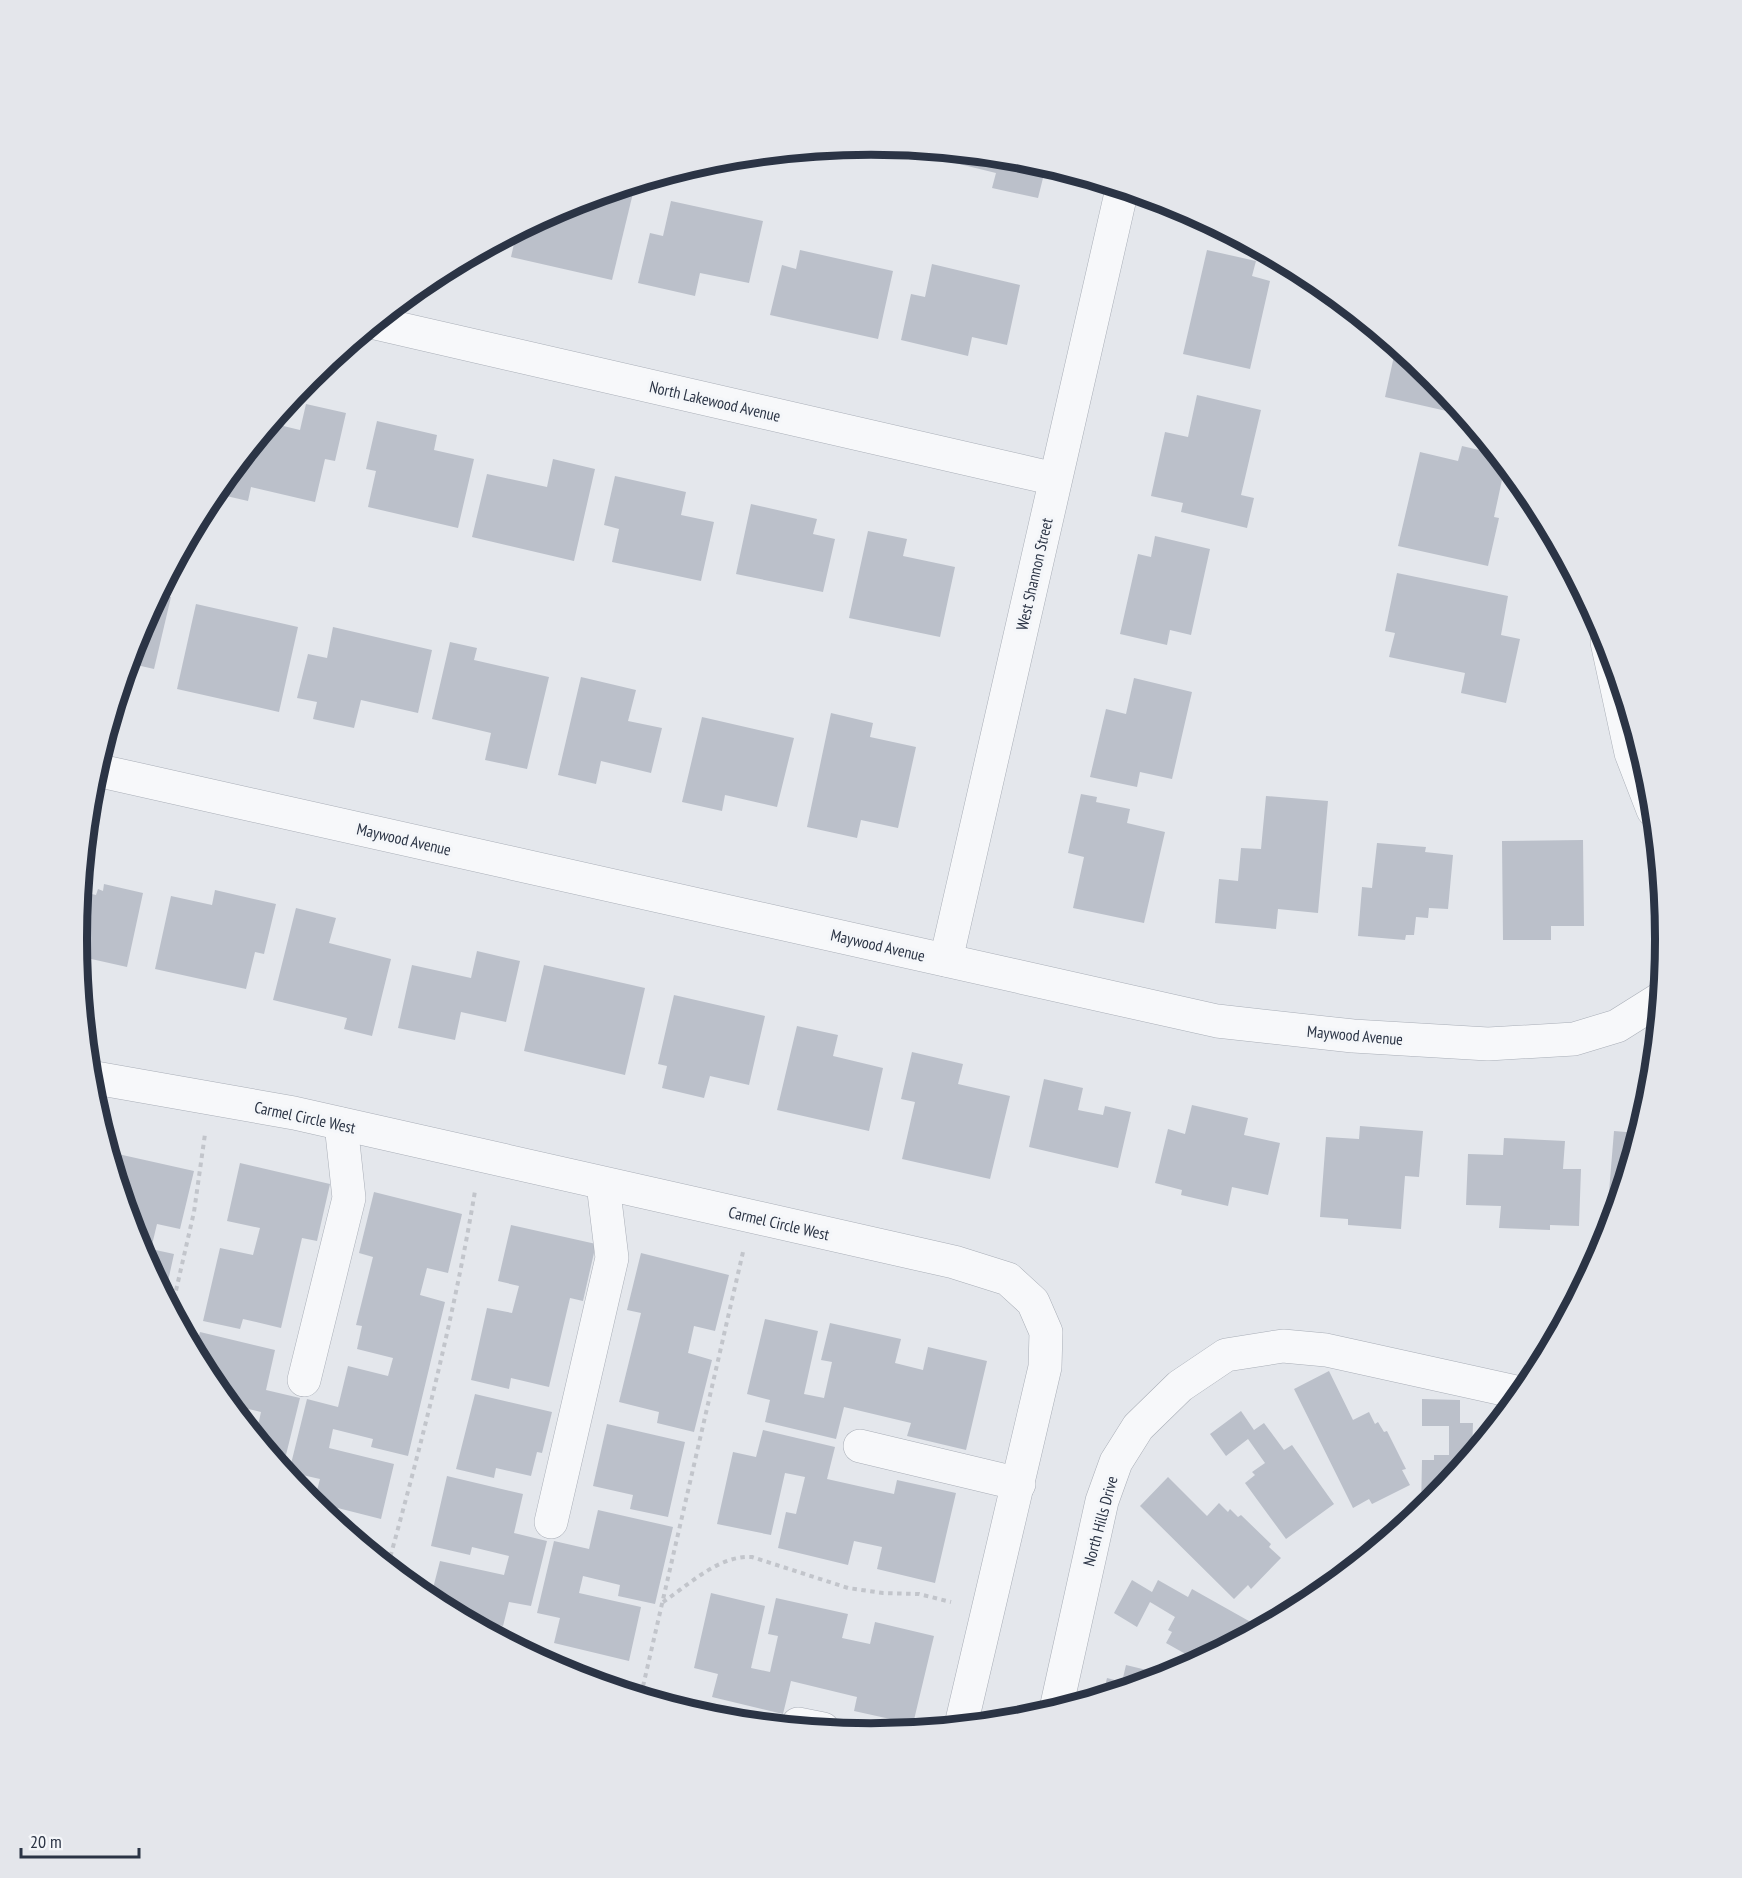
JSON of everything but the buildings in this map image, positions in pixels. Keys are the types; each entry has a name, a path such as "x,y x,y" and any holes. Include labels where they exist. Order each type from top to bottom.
{"street":[{"name":"West Shannon Street","path":"946,960 1120,196"},
{"name":"North Lakewood Avenue","path":"384,325 1055,479"},
{"path":"1626,728 1634,760"},
{"name":"Maywood Avenue","path":"105,772 1217,1021 1353,1036 1488,1044 1574,1040 1617,1026 1652,1004"},
{"name":"Carmel Circle West","path":"100,1079 341,1124 954,1262 1008,1279 1033,1302 1046,1332 1045,1366 963,1717"},
{"path":"304,1380 349,1198 341,1124"},
{"path":"551,1522 612,1258 603,1184"},
{"name":"North Hills Drive","path":"1058,1700 1102,1501 1116,1462 1138,1427 1180,1386 1226,1355 1283,1346 1326,1350 1511,1391"},
{"path":"860,1446 1019,1485"}],"path":[{"path":"174,1298 194,1212 205,1133"},
{"path":"390,1558 412,1476 462,1262 475,1189"},
{"path":"643,1688 746,1240"},
{"path":"663,1602 725,1560 739,1556 752,1557 848,1588 883,1593 919,1594 959,1604"}]}
